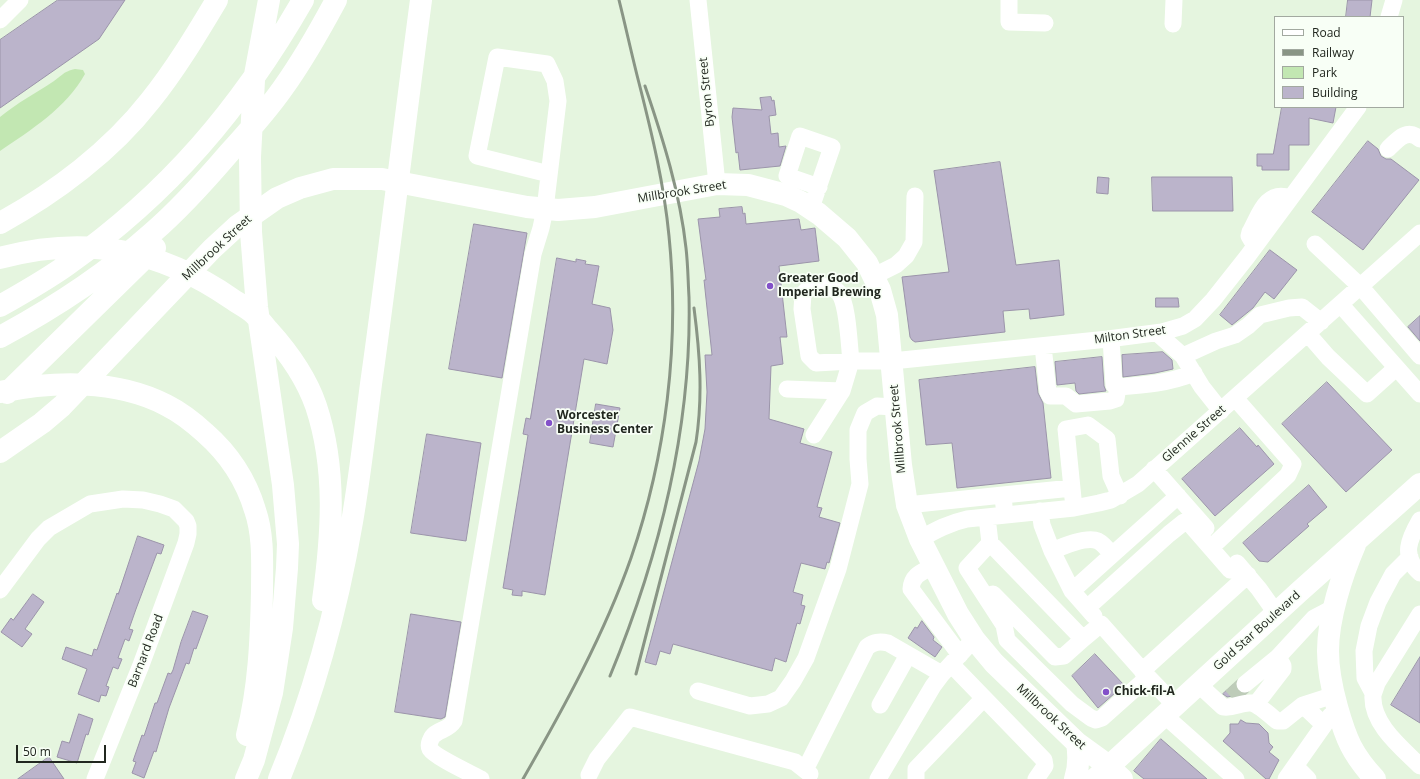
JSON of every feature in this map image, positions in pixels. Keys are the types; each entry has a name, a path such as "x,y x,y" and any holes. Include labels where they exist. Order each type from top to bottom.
{"main road":[{"path":"0,223 21,212 79,172 130,124 149,102 172,71 217,0"},
{"path":"246,779 254,760 272,693 282,628 288,544 283,485 256,299 251,232 250,157 254,80 269,0"},
{"path":"0,306 38,284 83,254 134,213 166,183 207,140 242,95 272,51 302,0"},
{"path":"0,337 79,289 152,233 248,133 284,88 305,55 336,0"},
{"path":"279,779 310,696 337,594 352,520 421,0"},
{"path":"0,400 201,202 237,161 248,133"},
{"name":"Millbrook Street","path":"0,452 36,427 62,406 212,249 237,226 277,198 300,188 326,180 369,178 382,179 527,207 565,210 595,207 717,184 748,185 763,188 786,195 811,208 838,229 861,254 874,276 880,290 887,315 901,465 907,505 920,539 958,614 974,639 994,663 1108,775"},
{"path":"8,256 45,248 93,248 125,252 168,263 216,288 254,314 288,353 304,378 321,422 330,478 332,518 327,570 310,696"},
{"path":"0,392 38,386 82,385 123,390 149,398 178,411 201,429 233,463 250,495 256,512 262,551 261,640 252,712 241,758 234,779"},
{"name":"Gold Star Boulevard","path":"1108,775 1170,710 1420,484"},
{"path":"1357,540 1343,574 1330,629 1328,652 1330,675 1335,701 1345,734 1350,746 1375,779"},
{"path":"1075,779 1079,758 1077,743"}],"street":[{"path":"0,20 20,0"},
{"name":"Byron Street","path":"698,0 717,184"},
{"path":"1009,0 1009,22 1045,23"},
{"path":"1173,24 1174,0"},
{"path":"1389,16 1394,0"},
{"path":"481,779 436,755 430,749 429,744 436,733 451,726 454,721 533,254 545,209 558,101 555,81 547,64 497,57 477,156 549,174"},
{"name":"Milton Street","path":"851,361 844,303 838,292 828,286 812,285 803,294 802,310 809,356 816,363 892,361 1043,346 1157,333 1183,326 1195,319 1213,300 1357,108"},
{"path":"1388,149 1398,139 1407,135 1415,135 1420,139"},
{"path":"811,208 832,148 800,136 787,176 818,187"},
{"path":"874,276 896,265 906,256 914,242 915,196"},
{"name":"Glennie Street","path":"920,539 951,523 967,519 1074,508 1099,503 1120,496 1138,484 1341,305 1420,233"},
{"path":"1315,244 1361,287 1420,356"},
{"path":"1341,305 1420,394"},
{"path":"1183,356 1216,341 1235,335 1260,315 1288,308 1302,307 1321,322"},
{"path":"1157,333 1183,356 1202,387 1221,411"},
{"path":"1308,334 1328,357 1367,394 1396,368"},
{"path":"1111,339 1114,384 1118,387 1163,383 1194,373"},
{"path":"1043,346 1048,392 1050,396 1066,396 1076,404 1110,401 1116,399 1118,387"},
{"path":"814,435 842,391 851,361"},
{"path":"787,389 842,391"},
{"path":"1218,541 1288,475 1293,464 1235,398"},
{"path":"698,691 750,706 768,704 781,698 793,681 806,658 838,569 860,484 858,430 865,414 877,406 895,407"},
{"path":"1074,508 1066,429 1088,425 1107,439 1111,476 1120,496"},
{"path":"1154,469 1246,573 1276,613"},
{"path":"907,505 1072,488"},
{"path":"1003,495 1005,515"},
{"path":"1072,591 1178,496"},
{"name":"Barnard Road","path":"0,590 38,539 49,528 90,504 123,499 143,500 174,509 186,520 188,526 186,543 141,665 95,779"},
{"path":"1040,511 1042,525 1052,551 1072,591 1145,674 1170,710 1236,779"},
{"path":"986,517 990,543 1083,640"},
{"path":"1420,520 1409,542 1408,550 1415,568 1420,573"},
{"path":"1087,608 1163,539 1184,522 1188,523 1230,570 1246,573"},
{"path":"1052,551 1066,545 1092,539 1099,541 1112,554"},
{"path":"966,568 990,543"},
{"path":"1410,557 1393,574 1378,602 1369,626 1364,651 1365,678 1373,693 1374,705 1378,718 1400,746 1420,766"},
{"path":"934,566 913,578 911,588 951,664 1044,760 1045,766 1036,779"},
{"path":"966,568 1004,625 1007,640 1072,704 1090,718 1096,720 1102,718 1246,573"},
{"path":"966,568 1055,657 1060,658 1064,656 1100,624"},
{"path":"1245,684 1278,657 1314,618 1335,607"},
{"path":"1373,693 1377,683 1420,614"},
{"path":"878,779 933,686 974,639"},
{"path":"589,775 597,759 630,717 795,762 810,775 867,647 874,642 888,643 908,655 951,664"},
{"path":"880,705 908,655"},
{"path":"1256,704 1283,668 1278,657"},
{"path":"1198,684 1226,702 1228,708 1248,703 1256,704 1280,722 1303,705 1335,701"},
{"path":"916,779 916,769 984,698"},
{"path":"1308,779 1291,773 1324,725 1335,701"},
{"path":"909,727 938,703"},
{"path":"1303,705 1324,725"}],"green space":[{"path":"75,69 83,70 85,74 58,108 24,135 0,151 0,117 68,71"}],"building":[{"path":"58,0 125,0 99,39 0,108 0,40"},
{"path":"1348,0 1372,0 1370,16 1346,16"},
{"path":"771,97 772,101 774,100 776,115 769,116 771,134 778,133 779,147 786,146 780,166 740,170 738,152 736,153 732,117 733,108 762,110 760,98"},
{"path":"1282,108 1336,108 1333,123 1309,118 1309,145 1289,145 1289,170 1262,170 1262,166 1257,166 1257,154 1273,154"},
{"path":"1368,141 1378,149 1381,156 1386,159 1391,159 1419,180 1363,250 1312,212"},
{"path":"1000,162 1016,265 1059,260 1064,315 1030,319 1029,309 1003,311 1005,332 915,342 910,337 902,277 949,272 934,171"},
{"path":"1098,177 1109,178 1108,194 1097,193"},
{"path":"1152,177 1232,177 1233,211 1153,211"},
{"path":"742,207 743,214 745,213 746,224 799,219 801,230 815,228 819,261 779,266 787,337 780,337 783,364 771,366 769,419 804,429 800,443 832,452 817,507 822,508 819,517 840,523 829,563 827,562 825,569 801,563 793,592 803,595 801,605 805,606 800,624 797,623 786,662 775,658 772,671 673,644 670,654 660,651 656,665 645,662 699,461 705,429 707,392 705,355 712,355 704,280 706,280 698,219 720,217 719,209"},
{"path":"474,224 527,233 502,378 449,369"},
{"path":"1270,250 1297,270 1274,299 1265,292 1253,308 1232,325 1220,315"},
{"name":"Worcester Business Center","path":"557,258 576,262 576,259 586,261 585,264 599,266 592,304 610,308 613,330 607,364 584,359 545,595 522,591 522,596 512,595 513,590 503,588 528,435 523,434 526,418 530,419"},
{"path":"1156,298 1178,298 1179,307 1156,307"},
{"path":"1420,316 1420,341 1408,327"},
{"path":"1163,352 1172,360 1173,369 1123,377 1122,355"},
{"path":"1102,357 1104,386 1106,391 1079,394 1076,391 1075,383 1057,385 1055,362"},
{"path":"1035,367 1038,393 1043,403 1051,478 957,488 952,443 926,445 919,380"},
{"path":"1327,382 1392,450 1346,492 1282,424"},
{"path":"596,404 620,408 613,447 590,443"},
{"path":"1240,428 1257,447 1258,445 1274,464 1215,516 1182,479"},
{"path":"427,434 481,443 466,541 411,533"},
{"path":"1309,485 1327,507 1307,524 1309,526 1268,562 1259,561 1243,543"},
{"path":"138,536 164,545 161,554 157,553 136,609 129,629 133,630 129,641 125,639 118,658 122,659 118,669 113,667 106,686 109,687 106,696 101,695 99,702 78,694 87,669 62,659 66,647 92,656 94,649 97,650"},
{"path":"33,594 44,602 25,629 32,634 22,647 1,632 11,618 13,620"},
{"path":"193,611 208,616 196,649 194,648 189,664 186,663 169,708 156,752 154,751 144,778 132,773 136,762 133,761 142,735 144,736 155,703 157,703 168,673 171,674 173,670 181,642"},
{"path":"411,614 461,622 445,717 441,719 395,712"},
{"path":"922,621 934,637 933,640 942,647 935,657 908,638 915,627 917,628"},
{"path":"1095,654 1124,685 1098,708 1072,676"},
{"path":"1420,657 1420,723 1391,705"},
{"path":"1235,685 1238,691 1243,694 1227,697 1223,694"},
{"path":"79,714 93,719 88,735 86,734 77,763 57,757 62,741 69,743"},
{"path":"1241,720 1246,723 1259,724 1268,733 1269,743 1273,747 1269,752 1279,760 1269,779 1266,779 1223,741 1230,733 1230,724 1238,724"},
{"path":"1161,739 1207,779 1144,779 1134,771"},
{"path":"49,757 64,779 18,779"}],"tunnel":[{"path":"1231,697 1245,684"}],"railway":[{"path":"523,779 553,726 596,643 631,558 653,480 667,399 673,318 672,277 667,217 653,140 619,0"},
{"path":"610,676 628,631 643,585 669,491 685,394 688,346 689,297 687,254 680,207 670,166 645,86"},
{"path":"636,674 696,442 700,375 694,308"}],"place":[{"name":"Greater Good Imperial Brewing","path":"770,286"},
{"name":"Worcester Business Center","path":"549,423"},
{"name":"Chick-fil-A","path":"1106,692"}]}
